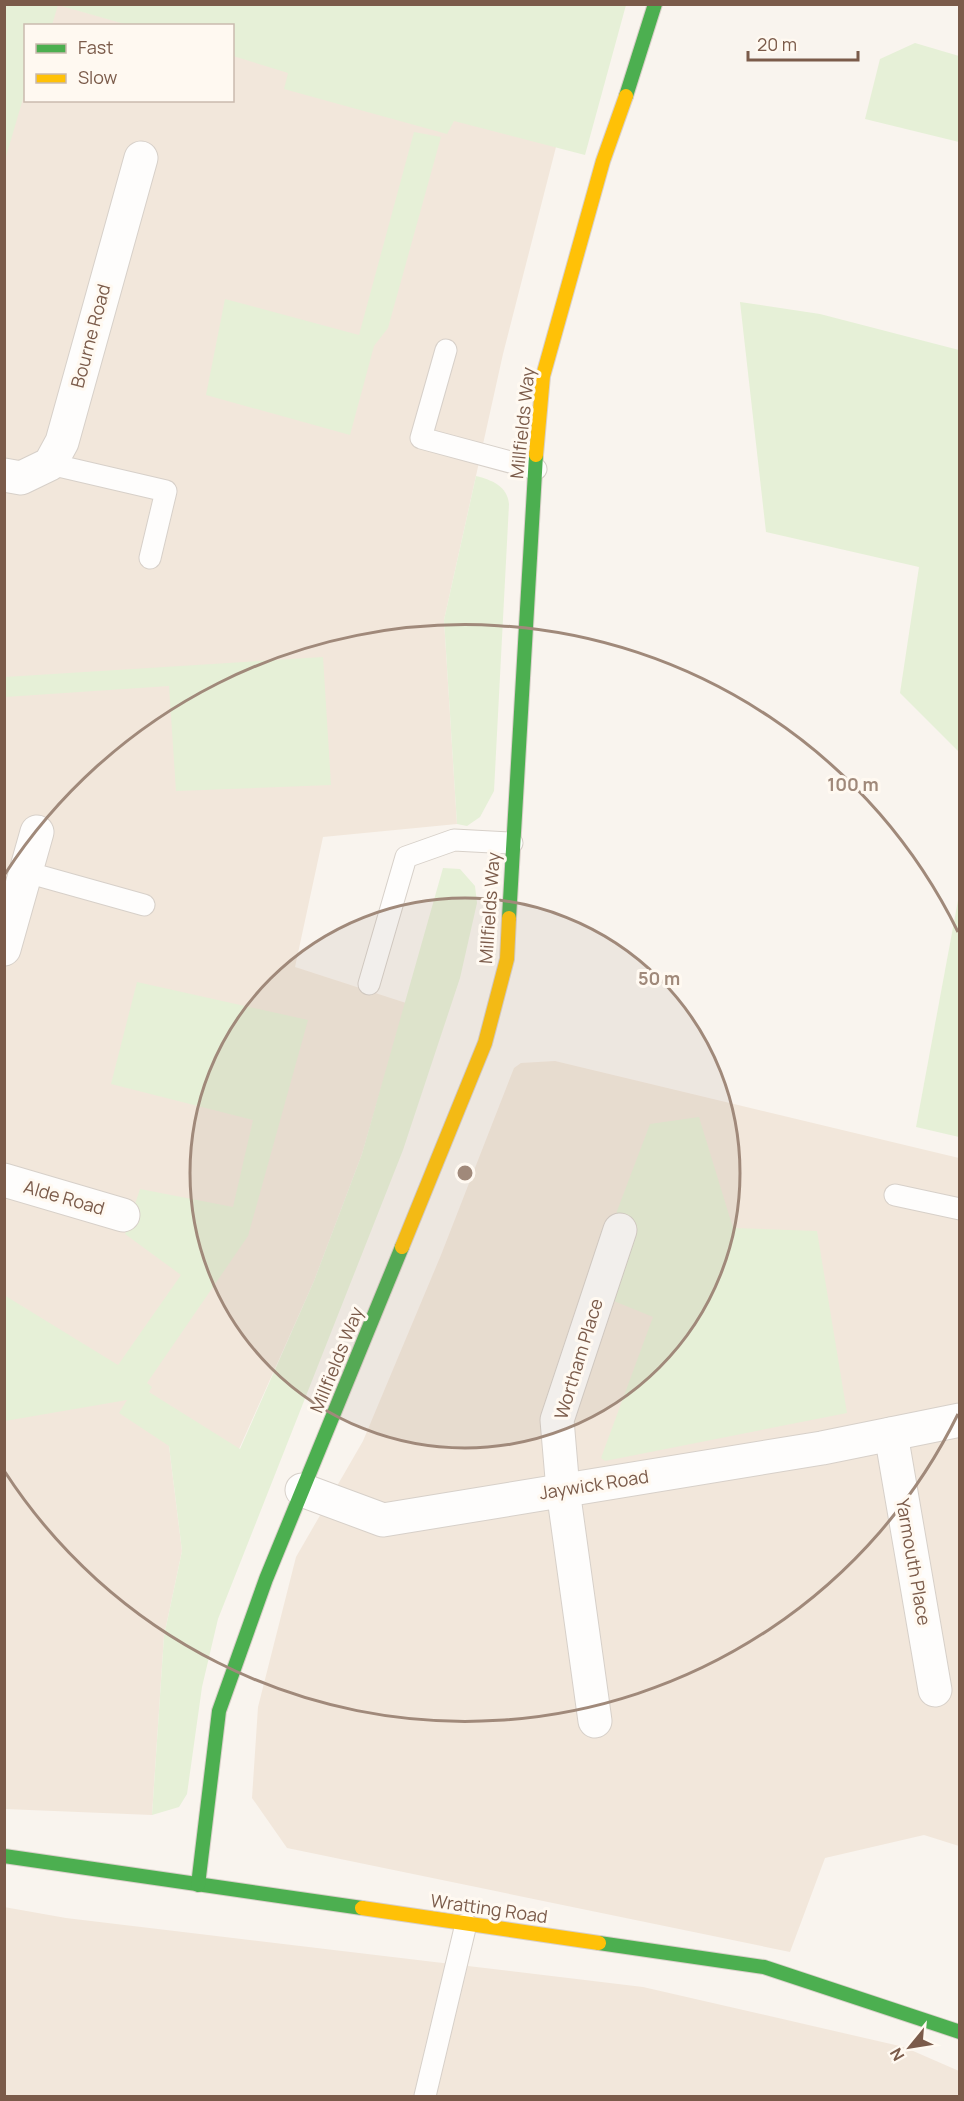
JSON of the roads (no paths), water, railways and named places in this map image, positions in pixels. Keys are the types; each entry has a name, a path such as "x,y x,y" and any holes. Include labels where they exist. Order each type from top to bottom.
{"street":[{"name":"Millfields Way","path":"198,1885 219,1711 266,1580 485,1043 507,959 512,843 543,376 603,161 642,51 654,4"},
{"name":"Bourne Road","path":"50,464 62,442 141,158"},
{"path":"4,475 21,478 50,464"},
{"path":"4,949 37,832"},
{"name":"Alde Road","path":"4,1180 123,1215"},
{"name":"Wortham Place","path":"595,1721 562,1490 557,1420 620,1230"},
{"name":"Jaywick Road","path":"302,1490 383,1520 891,1434 960,1420"},
{"name":"Yarmouth Place","path":"891,1434 936,1690"},
{"name":"Wratting Road","path":"4,1856 764,1967 960,2032"}],"lane":[{"path":"446,350 421,438 536,469"},
{"path":"50,464 166,491 150,558"},
{"path":"369,984 406,857 454,840 512,843"},
{"path":"26,872 144,904"},
{"path":"895,1195 960,1209"},
{"path":"424,2097 466,1924"}]}
